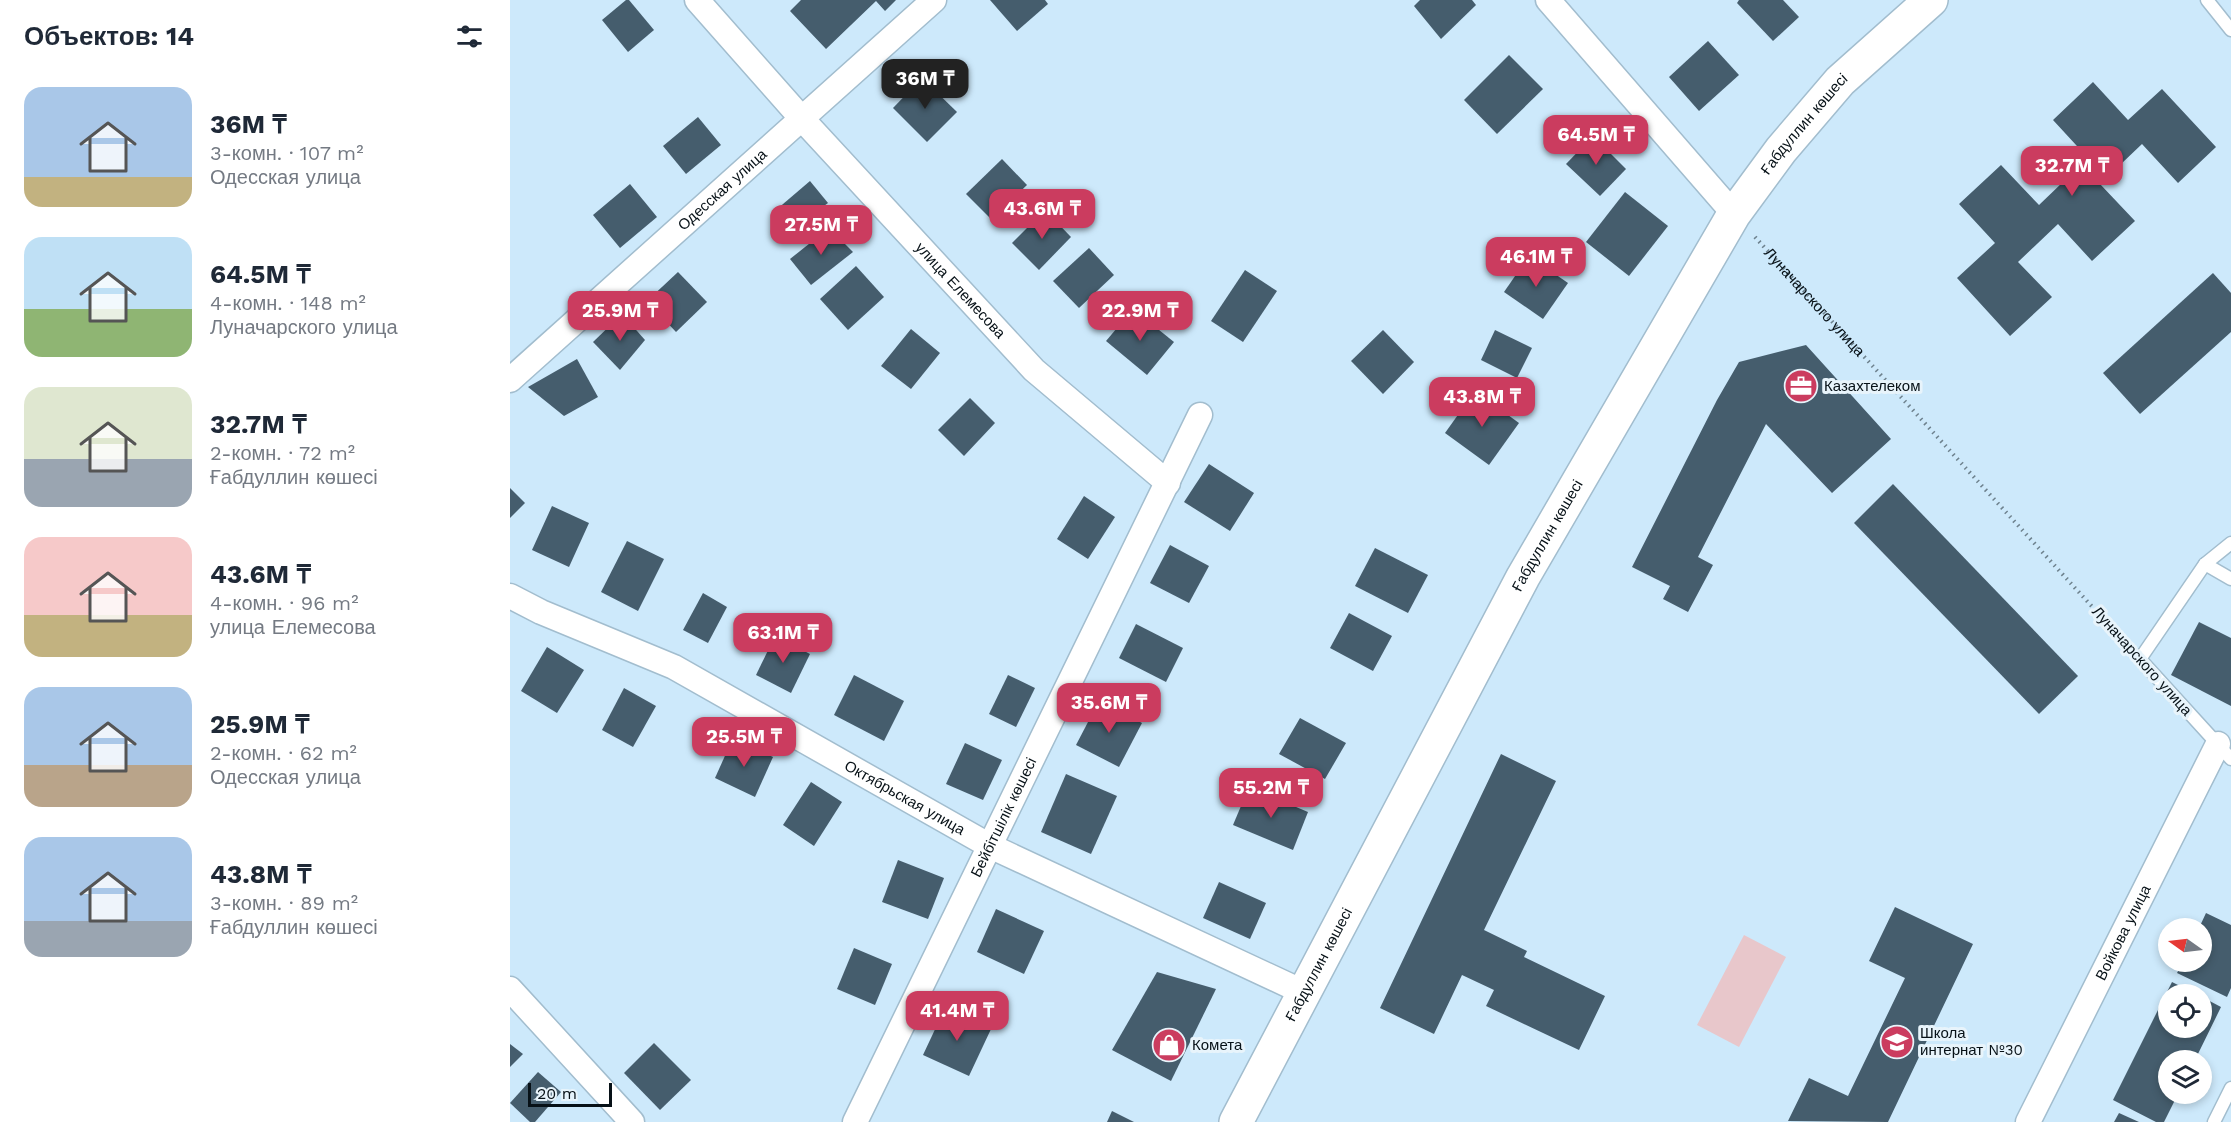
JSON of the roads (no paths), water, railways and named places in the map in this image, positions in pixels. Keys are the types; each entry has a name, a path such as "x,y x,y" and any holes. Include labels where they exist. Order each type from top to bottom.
{"street":[{"name":"улица Елемесова","path":"697,0 803,120 1034,370 1167,483"},
{"name":"Одесская улица","path":"510,380 803,120 934,0"},
{"path":"1548,0 1734,214"},
{"name":"Ғабдуллин көшесі","path":"1236,1122 1523,577 1734,214 1781,150 1840,81 1931,0"},
{"name":"Бейбітшілік көшесі","path":"855,1122 1200,415"},
{"name":"Октябрьская улица","path":"510,596 541,612 674,667 990,846 1303,992"},
{"name":"Войкова улица","path":"2028,1122 2224,752"},
{"path":"510,990 632,1122"}],"lane":[{"path":"2207,0 2231,30"},
{"path":"2231,543 2205,564 2231,579"},
{"name":"Луначарского улица","path":"2205,564 2140,659 2224,752"},
{"path":"2214,1122 2231,1088"}],"place":[{"name":"Казахтелеком","path":"1801,386"},
{"name":"Школа интернат №30","path":"1897,1042"},
{"name":"Комета","path":"1169,1045"}]}
